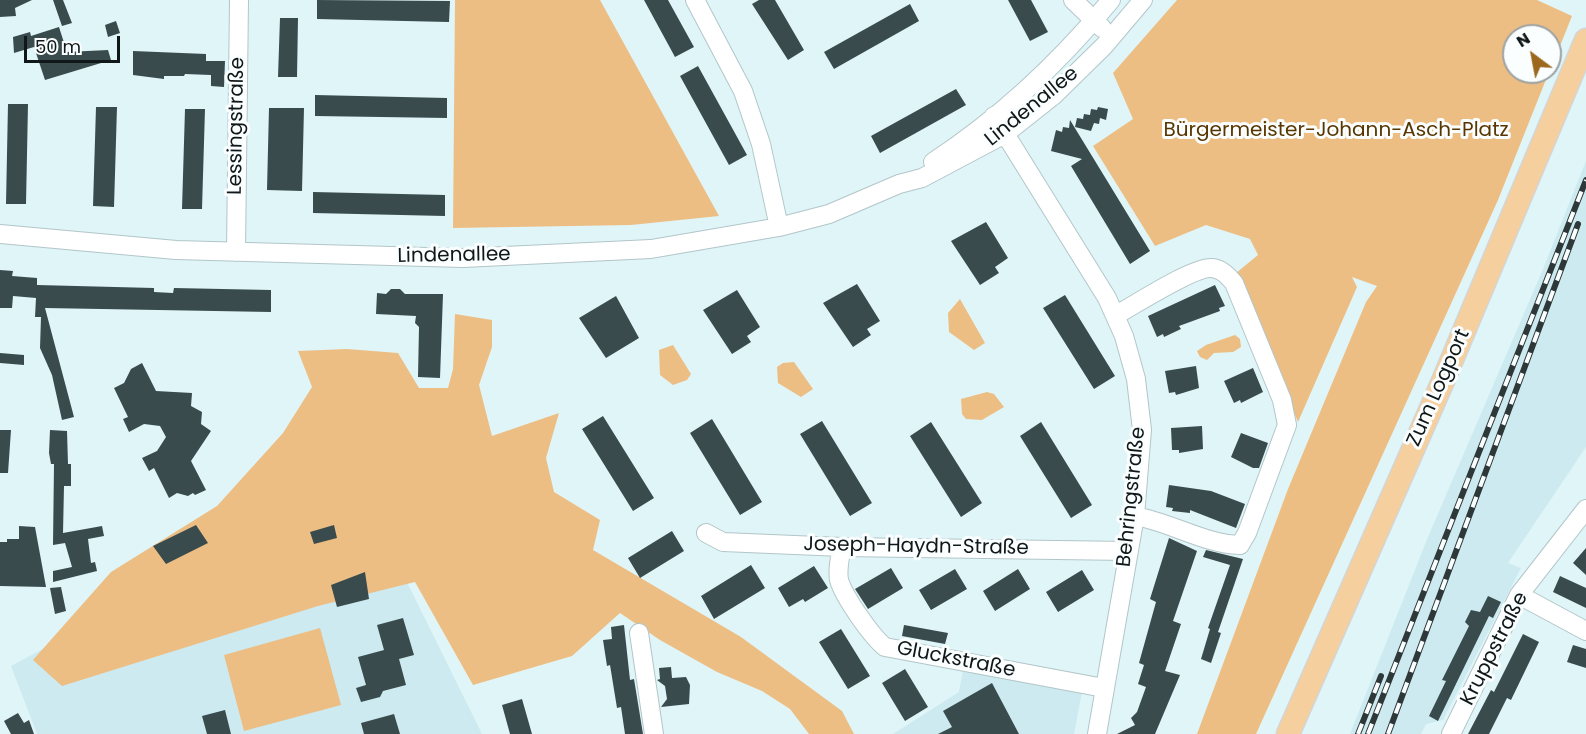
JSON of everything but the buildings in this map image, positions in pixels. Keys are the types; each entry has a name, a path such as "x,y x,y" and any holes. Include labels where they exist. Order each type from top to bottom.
{"main road":[{"name":"Zum Logport","path":"1288,734 1452,359 1586,40"}],"street":[{"name":"Lessingstraße","path":"236,252 239,0"},
{"path":"695,0 743,92 761,144 779,227"},
{"path":"1073,0 1112,37"},
{"name":"Lindenallee","path":"899,184 973,134 994,116 1055,63 1111,0"},
{"name":"Lindenallee","path":"0,234 176,250 463,258 651,249 779,227 829,214 899,184 922,178 1005,134 1053,96 1112,37 1143,0"},
{"name":"Behringstraße","path":"994,116 1116,315 1134,371 1140,412 1141,450 1134,516 1097,734"},
{"path":"1116,315 1171,284 1207,268 1215,268 1227,274 1234,284 1282,400 1287,426 1247,533 1240,545 1226,545 1152,519 1134,516"},
{"name":"Kruppstraße","path":"1451,734 1519,595 1586,509"},
{"name":"Joseph-Haydn-Straße","path":"706,533 723,542 842,547 1128,551"},
{"name":"Gluckstraße","path":"842,547 839,565 842,586 876,640 885,647 1104,688"},
{"path":"1519,595 1586,631"},
{"path":"639,633 654,734"}],"shaded area":[{"path":"1586,161 1586,447 1508,563 1521,568 1443,720 1426,724 1421,734 1350,734 1428,537 1543,269"},
{"path":"361,489 482,734 37,734 11,666 170,581"},
{"path":"963,670 1082,692 1074,734 893,734 959,692"}],"green space":[{"path":"455,0 600,0 719,216 631,225 453,228"},
{"name":"Bürgermeister-Johann-Asch-Platz","path":"1177,0 1537,0 1572,16 1562,41 1562,24 1502,24 1502,84 1544,84 1498,200 1256,734 1197,734 1288,489 1366,302 1377,286 1352,277 1357,287 1298,422 1236,273 1258,255 1250,239 1206,225 1155,246 1093,146 1133,119 1113,73"},
{"path":"960,299 985,343 974,350 949,332 948,313"},
{"path":"455,314 492,320 492,347 479,385 492,436 559,413 546,458 554,492 600,520 593,550 741,637 842,711 854,734 809,734 790,709 762,691 717,672 660,640 620,613 572,656 473,685 415,582 318,606 62,686 33,660 111,572 217,506 283,433 312,387 298,351 347,349 398,353 419,388 448,388 453,369"},
{"path":"1235,335 1240,339 1241,347 1233,352 1214,353 1207,360 1200,357 1197,351 1206,345"},
{"path":"673,345 691,374 687,380 673,385 660,375 659,350"},
{"path":"794,362 813,389 801,397 778,383 777,367 783,363"},
{"path":"987,392 994,394 1004,407 982,420 966,419 962,414 961,399"},
{"path":"320,628 341,705 244,731 224,655"}],"railway":[{"path":"1368,734 1586,180"},
{"path":"1388,734 1578,224"},
{"path":"1358,734 1381,676"}]}
